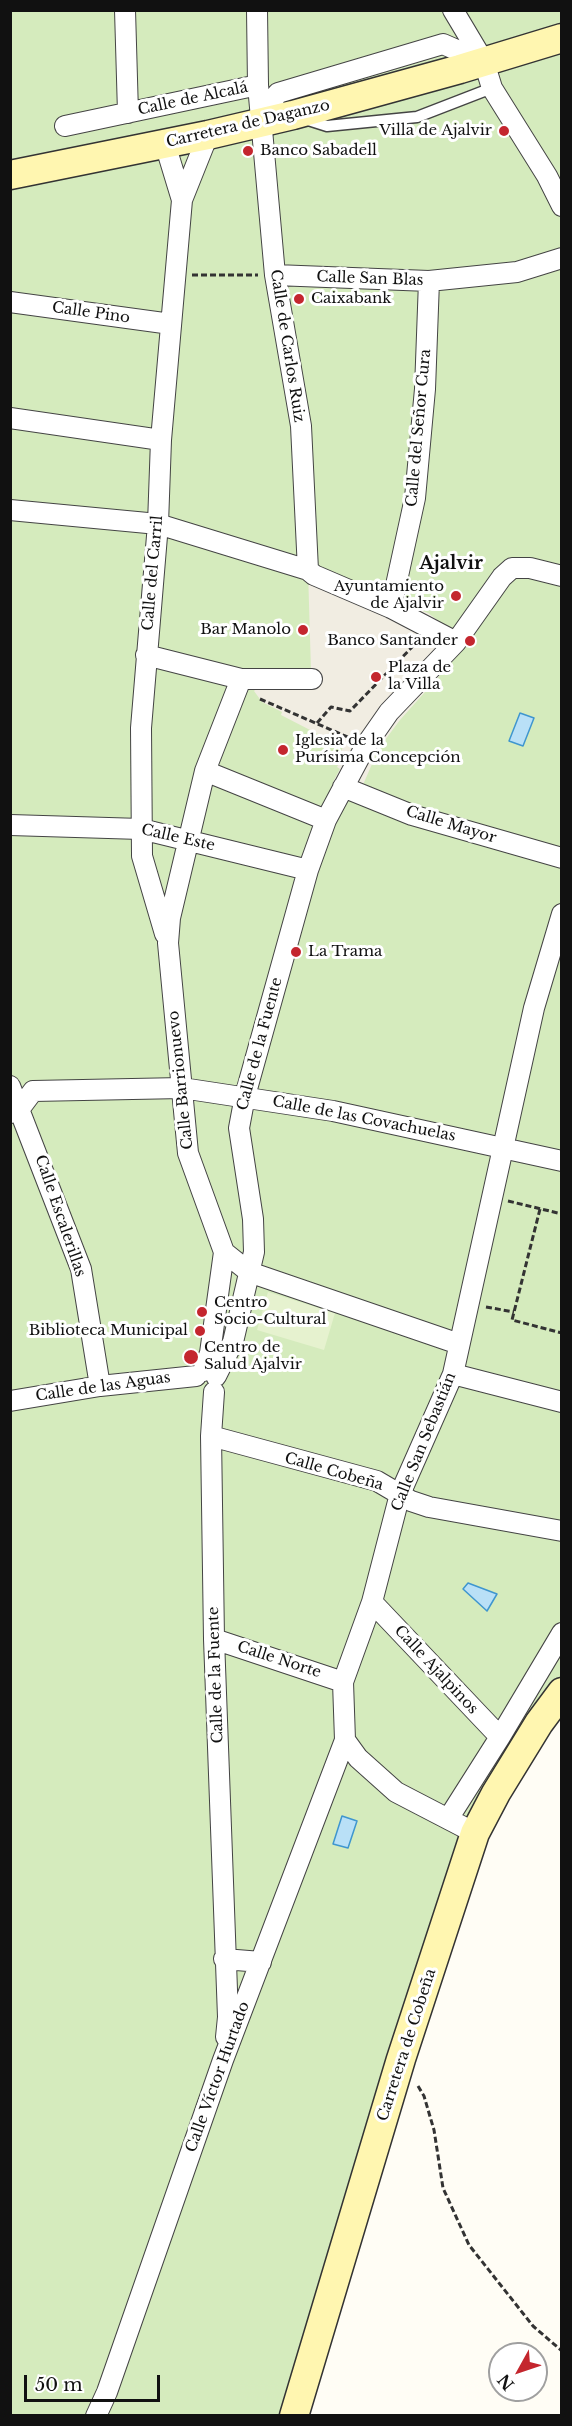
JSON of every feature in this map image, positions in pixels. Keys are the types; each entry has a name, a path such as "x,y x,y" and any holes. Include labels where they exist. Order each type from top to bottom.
{"street":[{"name":"Calle de Alcalá","path":"125,10 128,113"},
{"name":"Calle de Alcalá","path":"257,10 258,86 262,118"},
{"path":"453,10 547,176 561,206"},
{"name":"Carretera de Daganzo","path":"10,175 208,135 262,118 293,115 488,75 561,38"},
{"name":"Carretera de Daganzo","path":"262,118 279,93 442,44 488,75"},
{"name":"Calle de Alcalá","path":"65,126 258,86"},
{"name":"Calle de Carlos Ruiz","path":"262,118 275,275 301,426 308,570"},
{"name":"Calle del Carril","path":"168,943 142,856 141,728 158,524 161,440 182,200 208,135"},
{"name":"Calle del Carril","path":"165,144 182,200"},
{"name":"Calle San Blas","path":"275,275 429,281 517,272 561,258"},
{"name":"Calle del Señor Cura","path":"391,608 415,498 425,389 429,281"},
{"name":"Calle Pino","path":"10,302 171,324"},
{"path":"10,418 161,440"},
{"path":"10,510 158,524 308,570 314,575 391,608 456,642"},
{"path":"343,787 366,745 389,712 456,642 502,576 512,568 530,568 561,576"},
{"path":"146,655 239,685 312,679"},
{"path":"168,943 170,918 205,771 239,685"},
{"path":"205,771 326,820"},
{"name":"Calle de la Fuente","path":"207,1379 233,1342 254,1252 253,1219 239,1128 244,1096 308,870 326,820 343,787"},
{"name":"Calle Mayor","path":"343,787 412,815 561,858"},
{"name":"Calle Este","path":"10,825 141,829 308,870"},
{"name":"Calle San Sebastián","path":"345,1740 343,1682 372,1602 400,1494 453,1374 534,1008 561,914"},
{"name":"Calle Barrionuevo","path":"168,943 188,1153 224,1252"},
{"name":"Calle Escalerillas","path":"10,1086 14,1112 41,1160 81,1269 100,1386"},
{"name":"Calle de las Covachuelas","path":"14,1112 33,1091 182,1088 333,1111 561,1161"},
{"path":"224,1252 249,1272 459,1344"},
{"name":"Calle de la Fuente","path":"223,2060 228,2017 224,1959 214,1639 212,1436 207,1379 224,1252"},
{"path":"453,1374 561,1402"},
{"name":"Calle de las Aguas","path":"10,1401 100,1386 207,1379"},
{"name":"Calle Cobeña","path":"212,1436 377,1481 429,1508 561,1531"},
{"name":"Calle Ajalpinos","path":"372,1602 500,1737"},
{"path":"448,1819 500,1737 561,1633"},
{"name":"Calle Norte","path":"214,1639 343,1682"},
{"name":"Carretera de Cobeña","path":"294,2415 401,2060 475,1833 532,1733 561,1692"},
{"path":"345,1740 372,1773 396,1792 475,1833"},
{"name":"Calle Víctor Hurtado","path":"96,2415 107,2392 223,2060 345,1740"},
{"path":"224,1959 261,1962"}],"path":[{"path":"175,275 275,275"},
{"path":"316,723 332,707 350,711 430,629"},
{"path":"239,685 366,745"},
{"path":"506,1201 561,1214"},
{"path":"540,1209 512,1320 561,1333"},
{"path":"483,1306 514,1312"},
{"path":"401,2060 424,2096 443,2188 468,2245 533,2326 561,2351"}],"green space":[{"path":"11,11 561,11 561,1699 494,1792 297,2415 11,2415"},
{"path":"268,1292 335,1313 324,1350 257,1330"}],"shaded area":[{"name":"Plaza de la Villa","path":"308,570 428,613 452,631 459,654 400,720 379,748 362,787 343,787 333,782 340,769 337,767 343,755 340,753 343,747 281,715 282,712 262,702 254,691 262,683 311,671"}],"water":[{"path":"520,713 534,718 523,746 509,741"},
{"path":"468,1583 497,1594 487,1611 463,1589"},
{"path":"342,1816 357,1821 348,1848 333,1844"}],"place":[{"name":"Villa de Ajalvir","path":"504,131"},
{"name":"Banco Sabadell","path":"248,151"},
{"name":"Caixabank","path":"299,299"},
{"name":"Ayuntamiento de Ajalvir","path":"456,596"},
{"name":"Bar Manolo","path":"303,630"},
{"name":"Banco Santander","path":"470,641"},
{"name":"Plaza de la Villa","path":"376,677"},
{"name":"Iglesia de la Purísima Concepción","path":"283,750"},
{"name":"La Trama","path":"296,952"},
{"name":"Centro Socio-Cultural","path":"202,1312"},
{"name":"Biblioteca Municipal","path":"200,1331"},
{"name":"Centro de Salud Ajalvir","path":"191,1357"}],"district":[{"name":"Ajalvir","path":"451,564"}]}
